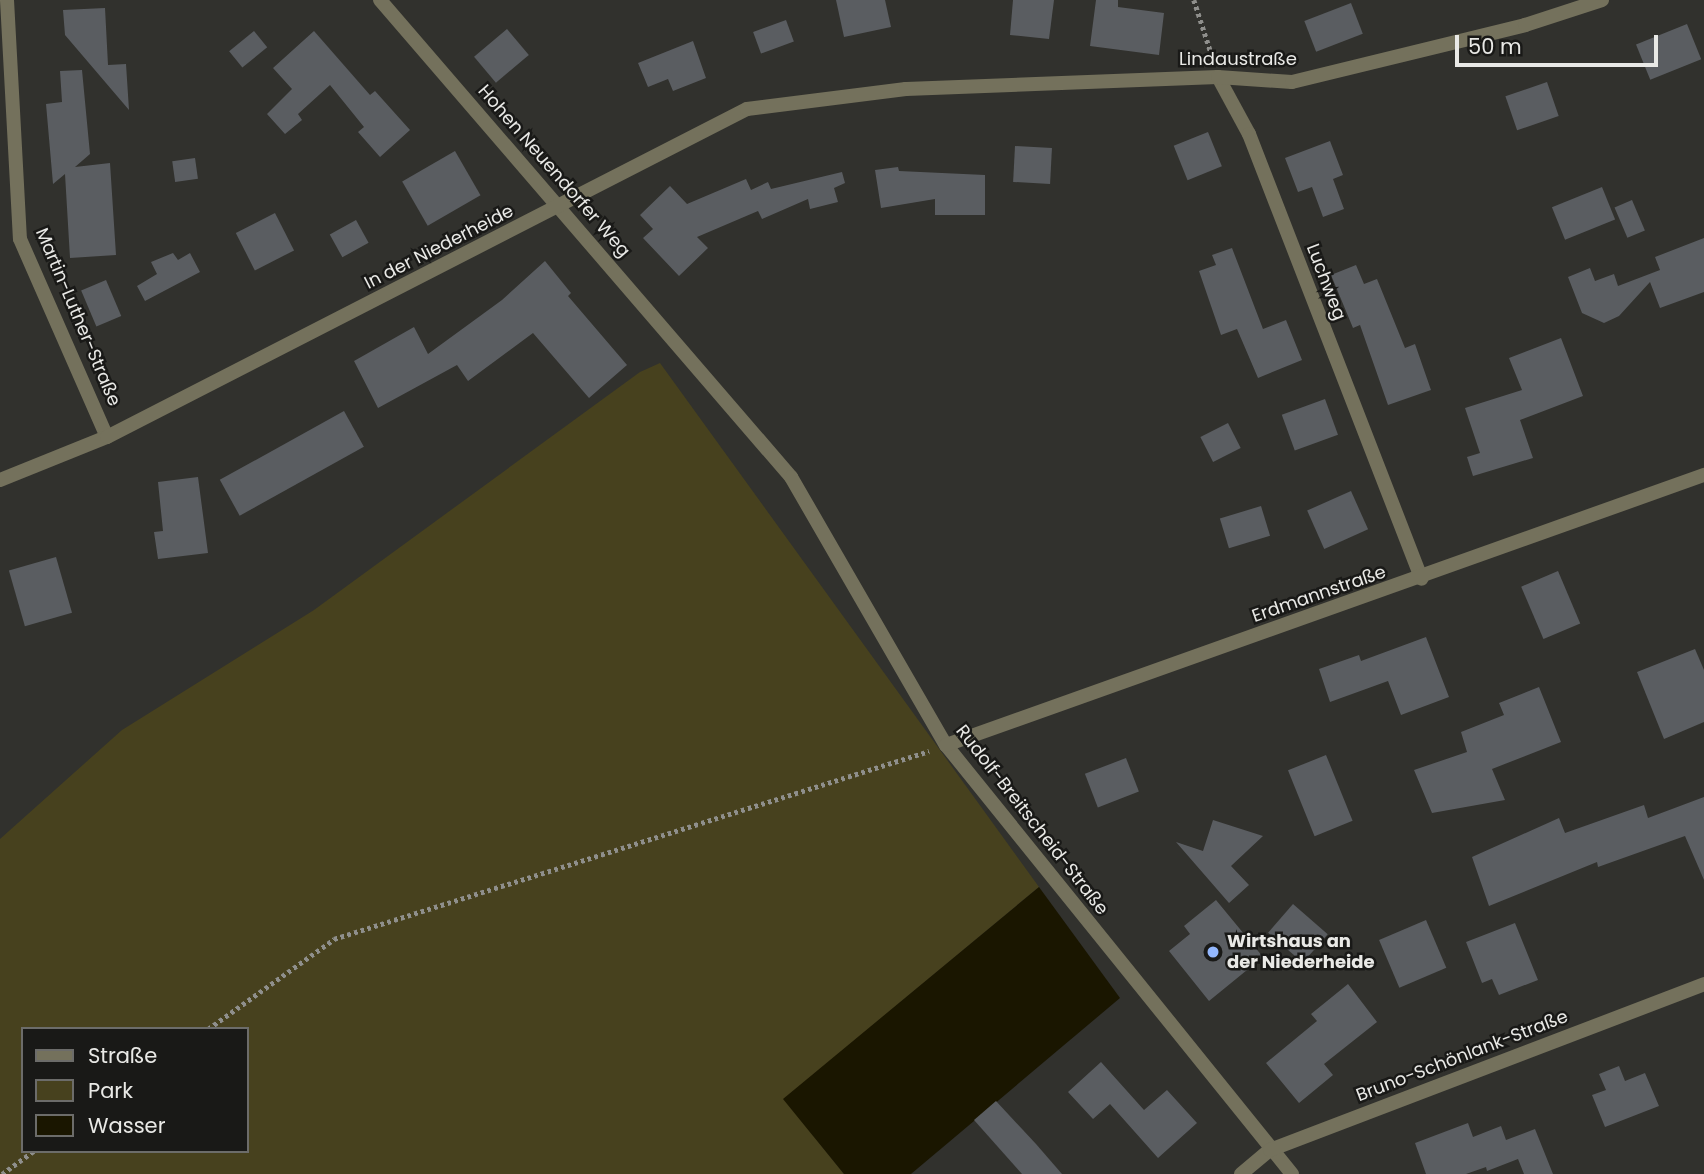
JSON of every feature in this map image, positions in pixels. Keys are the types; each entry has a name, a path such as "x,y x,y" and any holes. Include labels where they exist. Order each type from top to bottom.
{"street":[{"name":"Martin-Luther-Straße","path":"7,0 20,239 107,437"},
{"name":"Hohen Neuendorfer Weg","path":"380,0 698,367"},
{"name":"Lindaustraße","path":"906,89 1218,77 1292,82 1525,25 1602,0"},
{"name":"Luchweg","path":"1218,77 1249,134 1422,579"},
{"name":"In der Niederheide","path":"0,480 107,437 747,109 906,89"},
{"name":"Rudolf-Breitscheid-Straße","path":"698,367 792,477 946,745 1292,1174"},
{"name":"Erdmannstraße","path":"946,745 1422,579 1704,475"},
{"name":"Bruno-Schönlank-Straße","path":"1241,1174 1270,1150 1704,984"}],"path":[{"path":"1194,0 1218,77"},
{"path":"211,1027 334,939 946,745"},
{"path":"2,1174 31,1153"}],"green space":[{"path":"660,363 1039,887 784,1099 844,1174 0,1174 0,839 122,730 314,610 640,372"}],"water":[{"path":"1039,887 1120,998 911,1174 844,1174 783,1099"}],"building":[{"path":"836,0 885,0 891,27 844,37"},
{"path":"1013,0 1054,0 1049,39 1010,35"},
{"path":"1096,0 1118,0 1118,7 1164,13 1159,55 1090,46"},
{"path":"1351,3 1363,34 1316,52 1304,21"},
{"path":"105,8 108,65 126,64 129,110 65,35 63,10"},
{"path":"786,20 794,42 761,54 753,32"},
{"path":"1687,24 1701,59 1650,80 1636,45"},
{"path":"507,29 529,55 496,83 474,57"},
{"path":"254,31 267,47 242,67 229,51"},
{"path":"314,31 370,95 375,91 410,130 380,157 358,132 364,127 330,85 298,114 302,120 285,134 267,114 292,89 273,68"},
{"path":"693,41 706,78 673,91 668,79 648,87 638,63"},
{"path":"82,70 90,154 75,167 110,163 116,255 70,258 65,174 53,184 46,104 62,102 60,71"},
{"path":"1547,82 1559,116 1517,130 1505,96"},
{"path":"1208,132 1222,166 1188,180 1174,146"},
{"path":"1330,141 1343,175 1333,179 1344,209 1323,217 1312,187 1298,192 1285,158"},
{"path":"1015,146 1052,148 1050,184 1013,182"},
{"path":"455,151 480,195 428,226 402,182"},
{"path":"195,158 198,179 175,182 172,161"},
{"path":"898,167 899,171 985,175 985,215 935,215 935,199 881,208 875,170"},
{"path":"842,172 845,183 834,188 838,202 810,209 808,199 762,219 758,211 697,237 708,248 679,276 643,238 653,229 640,215 670,186 687,204 746,179 751,190 768,182 771,189"},
{"path":"1602,187 1615,219 1565,240 1552,207"},
{"path":"1632,200 1645,230 1627,238 1615,207"},
{"path":"275,213 294,250 255,270 236,233"},
{"path":"356,220 369,243 342,257 330,235"},
{"path":"1704,238 1704,292 1660,308 1650,282 1619,316 1604,323 1582,313 1568,277 1590,268 1595,281 1614,274 1618,286 1660,270 1655,257"},
{"path":"1232,248 1263,329 1286,320 1302,360 1258,378 1237,329 1221,335 1199,271 1216,265 1212,255"},
{"path":"173,253 178,260 190,253 200,272 145,301 137,286 157,274 151,262"},
{"path":"545,261 571,293 568,296 627,365 589,398 533,333 468,381 457,365 378,408 354,361 414,327 428,354 502,300"},
{"path":"1356,265 1364,284 1377,279 1405,348 1415,344 1431,390 1388,405 1360,325 1353,328 1331,275"},
{"path":"106,280 121,316 96,326 81,291"},
{"path":"1561,338 1583,396 1520,420 1533,458 1473,476 1467,457 1480,453 1465,408 1522,390 1509,358"},
{"path":"1325,399 1338,435 1295,450 1282,415"},
{"path":"344,411 364,447 240,516 220,480"},
{"path":"1228,423 1241,448 1213,462 1200,437"},
{"path":"198,477 208,553 158,559 154,532 163,531 158,482"},
{"path":"1351,491 1368,529 1324,549 1307,511"},
{"path":"1261,506 1270,536 1229,548 1220,519"},
{"path":"56,557 72,613 25,626 9,571"},
{"path":"1558,571 1580,623 1543,639 1521,587"},
{"path":"1426,637 1449,697 1401,715 1388,681 1330,702 1319,669 1359,655 1361,661"},
{"path":"1695,649 1704,670 1704,722 1664,739 1637,672"},
{"path":"1539,687 1561,742 1492,769 1505,800 1432,813 1414,770 1467,752 1461,732 1504,715 1499,703"},
{"path":"1326,755 1353,821 1315,836 1288,770"},
{"path":"1126,758 1139,792 1098,807 1085,774"},
{"path":"1704,797 1704,880 1685,836 1598,867 1597,862 1489,906 1472,857 1559,818 1565,833 1644,805 1648,818"},
{"path":"1213,820 1263,836 1231,866 1249,885 1229,903 1176,842 1203,851"},
{"path":"1216,900 1263,957 1209,1001 1169,951 1190,934 1184,926"},
{"path":"1293,904 1328,934 1303,963 1268,933"},
{"path":"1426,920 1446,968 1399,988 1379,940"},
{"path":"1515,923 1538,980 1499,995 1492,979 1482,983 1466,942"},
{"path":"1348,984 1377,1022 1324,1064 1333,1075 1299,1103 1266,1063 1317,1021 1311,1014"},
{"path":"1101,1062 1144,1110 1167,1090 1197,1123 1158,1158 1110,1104 1093,1119 1068,1092"},
{"path":"1619,1066 1625,1081 1645,1073 1659,1106 1605,1127 1592,1095 1606,1090 1599,1074"},
{"path":"996,1101 1062,1174 1022,1174 974,1120"},
{"path":"1468,1123 1473,1137 1501,1126 1506,1140 1535,1129 1553,1174 1524,1174 1518,1159 1487,1171 1486,1167 1466,1174 1426,1174 1415,1143"}],"place":[{"name":"Wirtshaus an der Niederheide","path":"1213,952"}]}
